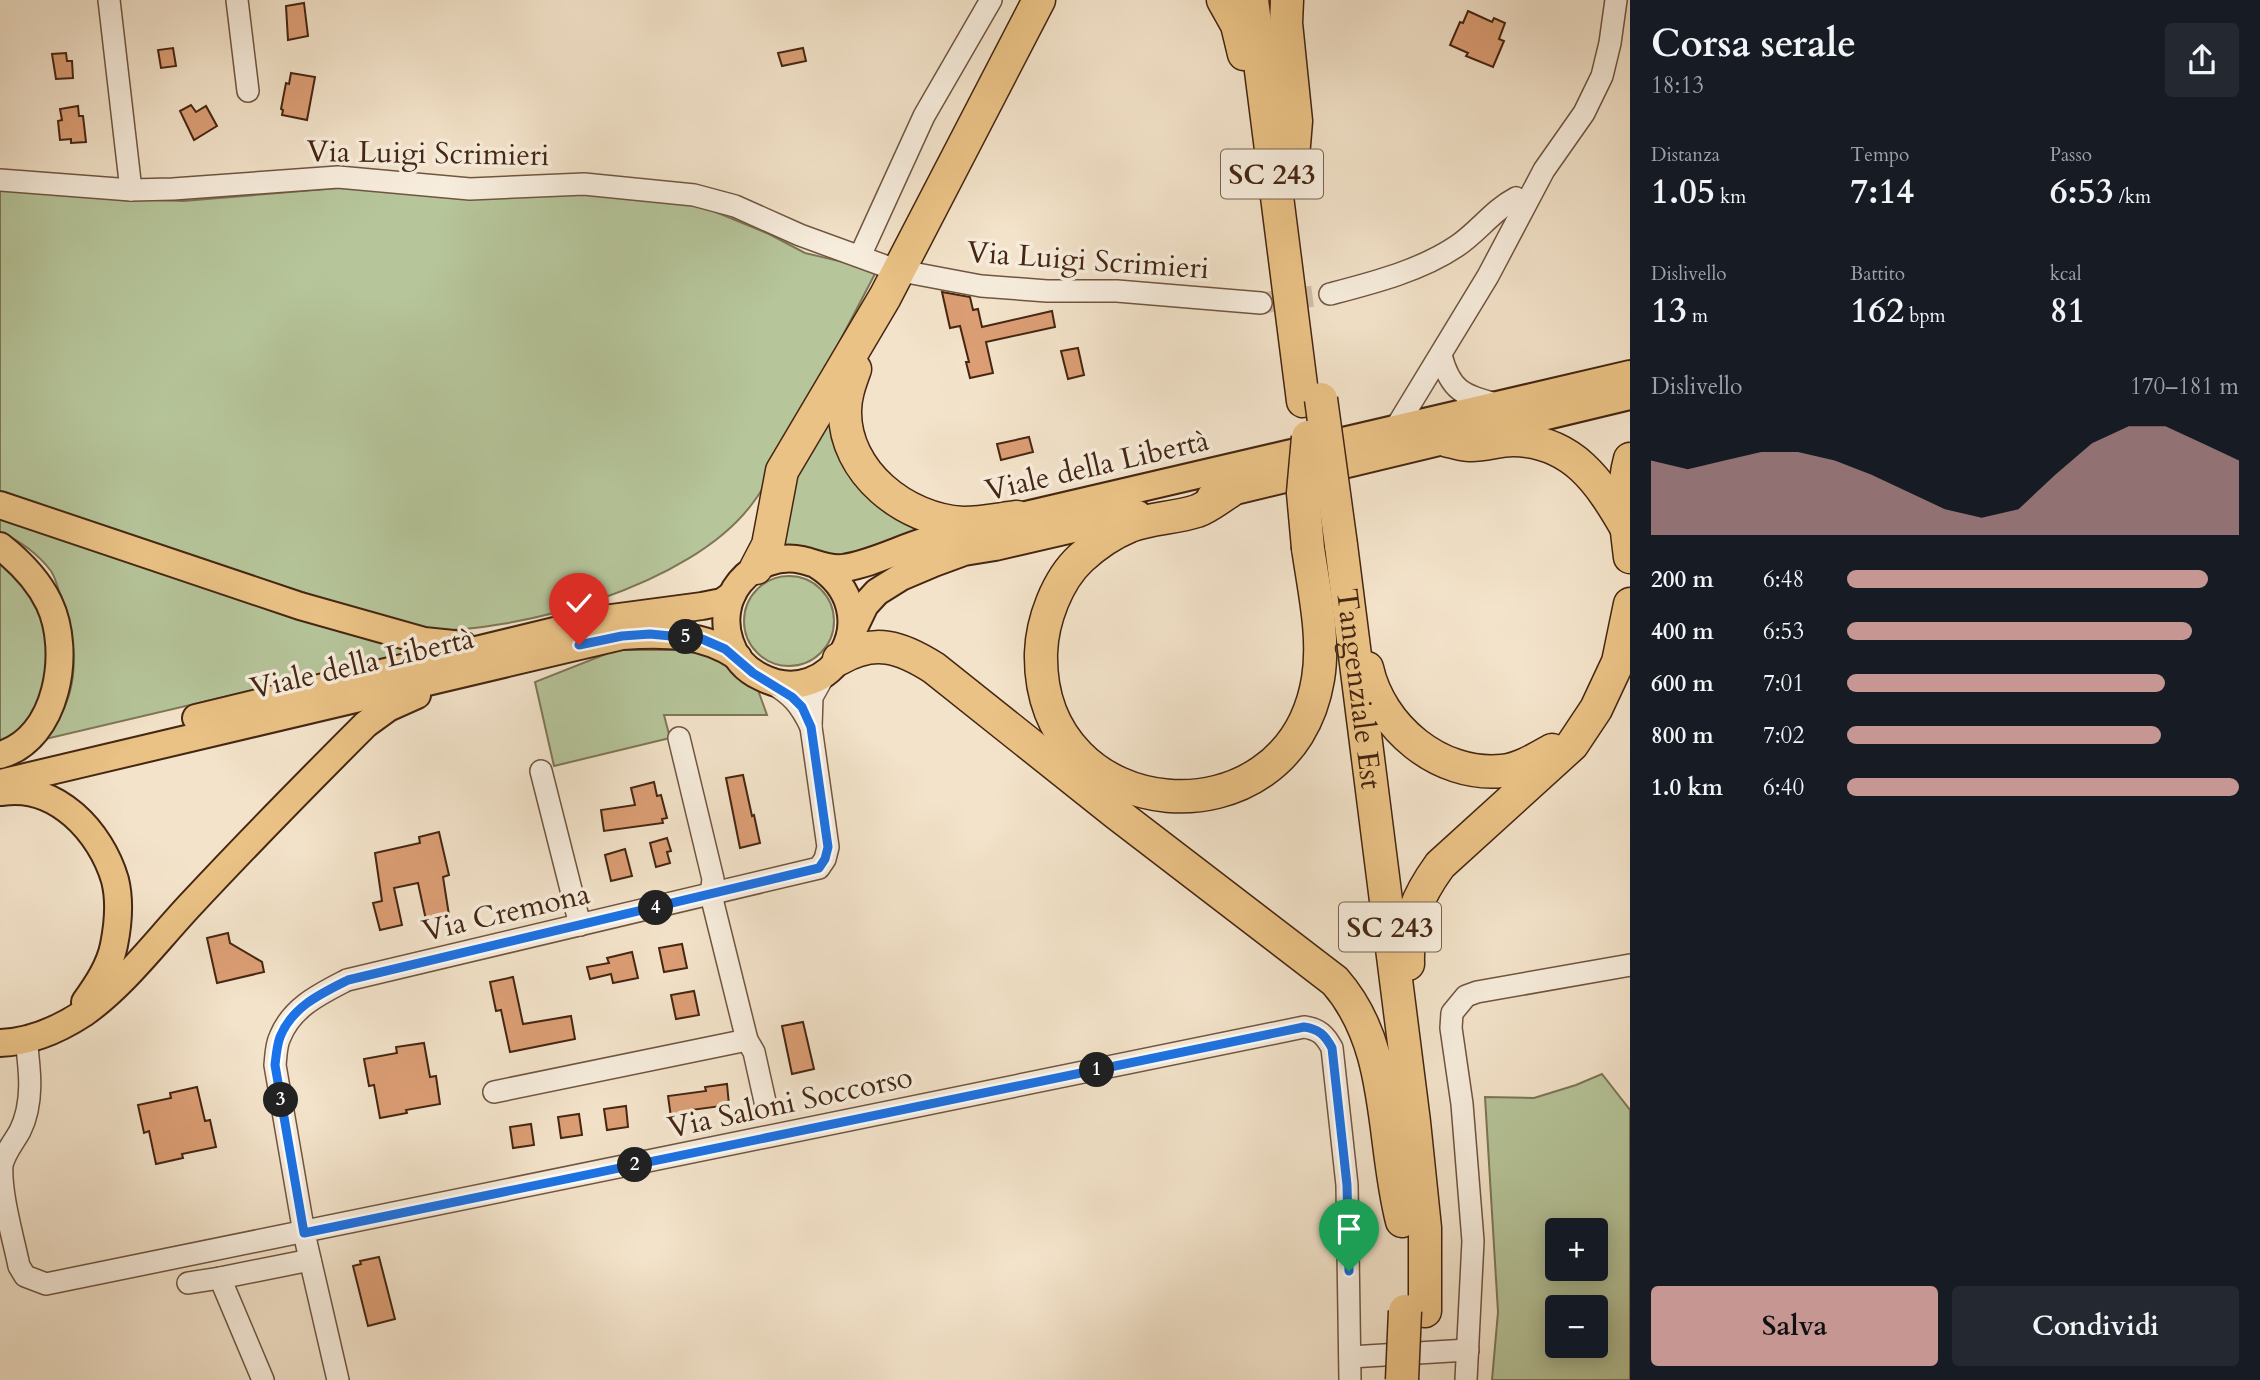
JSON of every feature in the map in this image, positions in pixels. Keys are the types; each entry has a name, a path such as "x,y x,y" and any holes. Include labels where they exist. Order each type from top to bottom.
{"highway":[{"path":"756,568 768,545 782,471 1017,46 1039,0"},
{"path":"1017,46 1047,0"},
{"path":"1223,0 1237,25 1242,42 1254,122 1282,170"},
{"name":"SC 243","path":"1252,0 1282,170 1317,436"},
{"name":"SC 243","path":"1272,0 1282,170"},
{"path":"1282,170 1296,121 1286,23 1287,0"},
{"path":"885,281 848,388 845,411 848,435 855,456 872,479 890,496 938,519 964,523 1017,517"},
{"path":"1229,492 1198,510 1130,526 1108,538 1080,559 1061,584 1049,611 1042,638 1044,695 1055,722 1070,747 1093,769 1115,783 1178,797 1213,794 1243,783 1266,769 1297,737 1310,709 1318,678 1318,626 1330,545 1343,486 1317,436"},
{"path":"1317,436 1303,493 1330,545 1371,687 1393,724 1417,745 1439,759 1468,769 1504,771 1528,764 1552,750 1575,732 1596,709"},
{"path":"1448,441 1471,446 1513,440 1540,443 1575,460 1596,479 1629,538"},
{"path":"1629,538 1626,474 1630,459"},
{"name":"Tangenziale Est","path":"1330,545 1414,1122 1425,1228 1415,1311 1402,1380"},
{"name":"Tangenziale Est","path":"1330,545 1392,1104 1402,1221 1423,1380"},
{"path":"1414,1122 1417,1086 1408,942 1412,913 1424,887 1440,865 1572,745 1596,709 1618,663 1630,604"},
{"path":"839,655 859,648 880,647 904,651 934,668 1116,813 1335,981 1356,1007 1371,1042 1402,1221"}],"main road":[{"path":"1398,440 1499,405 1630,374"},
{"path":"1398,440 1448,441 1630,396"},
{"name":"Viale della Libertà","path":"0,765 604,619 722,602 732,595 739,583 756,568 775,560 789,558 840,568 858,565 928,540 1017,517 1398,440"},
{"name":"Viale della Libertà","path":"839,655 865,605 877,592 901,577 934,563 964,552 1229,492 1398,440"},
{"path":"0,505 300,606 424,641 457,645 521,639"},
{"path":"0,546 27,571 50,604 60,643 54,695 45,717 34,736 23,745 0,755"},
{"path":"765,679 796,684 817,677 839,655 852,617 848,599 839,583 817,565"},
{"path":"732,595 726,627 737,657"},
{"name":"Viale della Libertà","path":"0,783 622,636 670,635 715,643 737,657 753,673 765,679"},
{"path":"13,1042 62,1026 104,997 239,852 366,724 388,708 415,696 579,645"},
{"path":"0,792 25,791 41,795 60,804 78,818 96,838 115,882 117,926 114,947 98,984 84,1004 62,1026"}],"street":[{"path":"110,0 131,190"},
{"path":"237,0 248,91"},
{"path":"860,256 924,116 991,0"},
{"path":"1398,440 1441,355 1488,276 1524,204 1584,113 1602,76 1616,0"},
{"name":"Via Luigi Scrimieri","path":"0,180 131,190 173,190 338,177 471,189 584,184 694,195 735,206 800,235 860,256 885,281"},
{"path":"1330,294 1390,278 1453,249 1471,237 1503,204 1516,198 1524,204"},
{"name":"Via Luigi Scrimieri","path":"912,273 981,286 1047,291 1117,291 1261,303"},
{"path":"1441,355 1446,375 1457,389 1474,398 1499,405"},
{"name":"Via Cremona","path":"338,1380 304,1233 275,1065 279,1038 293,1015 312,998 348,980 819,868 828,847 811,727 812,697 839,655"},
{"name":"Via Cremona","path":"765,679 802,707 811,727"},
{"path":"679,738 713,879 711,895 766,1106"},
{"path":"541,771 580,925"},
{"path":"1466,1380 1473,1241 1462,1104 1451,1013 1466,996 1477,992 1630,965"},
{"name":"Via Saloni Soccorso","path":"13,1042 31,1073 25,1118 3,1161 3,1189 19,1266 25,1276 46,1284 1304,1027 1314,1029 1325,1035 1332,1048 1347,1185 1350,1380"},
{"path":"494,1093 747,1040"},
{"path":"188,1283 310,1260"},
{"path":"220,1278 263,1380"},
{"path":"1350,1357 1468,1350"}],"green space":[{"path":"362,186 656,196 706,208 769,234 805,253 877,270 770,476 752,504 724,533 688,559 646,581 600,599 552,613 505,624 420,631 0,492 0,187 124,199 183,201"},
{"path":"836,393 841,441 944,528 842,561 807,547 777,544 783,506"},
{"path":"0,516 432,648 37,741 52,727 66,703 73,671 72,638 65,606 52,573 28,548 0,532"},
{"path":"0,563 21,584 38,609 48,637 50,667 32,724 0,742"},
{"path":"789,576 806,579 821,589 831,604 834,621 831,638 821,653 806,663 789,666 772,663 757,653 747,638 744,621 747,604 757,589 772,579"},
{"path":"616,650 712,650 758,690 767,715 664,715 670,738 554,766 535,682"},
{"path":"1602,1074 1630,1110 1630,1380 1492,1380 1498,1312 1485,1097 1534,1098"}],"building":[{"path":"304,3 308,36 288,40 286,6"},
{"path":"1468,11 1492,22 1494,18 1505,23 1499,39 1504,41 1493,67 1466,56 1468,53 1450,45"},
{"path":"173,48 176,66 161,68 158,50"},
{"path":"803,48 806,61 782,66 778,53"},
{"path":"66,53 67,61 72,61 73,78 56,79 52,54"},
{"path":"291,73 315,77 307,120 282,115 286,83 289,84"},
{"path":"191,105 196,112 206,106 217,126 194,140 180,111"},
{"path":"78,106 79,116 83,116 86,142 71,143 71,139 60,140 60,109"},
{"path":"942,292 970,297 973,310 978,309 982,327 1052,311 1055,327 986,342 993,373 970,378 960,326 950,328"},
{"path":"1078,348 1084,375 1068,379 1061,351"},
{"path":"1029,437 1033,452 1001,460 997,444"},
{"path":"743,775 760,843 740,848 726,778"},
{"path":"654,782 657,796 661,795 667,818 662,819 663,823 604,831 601,810 635,805 631,788"},
{"path":"439,832 449,875 443,877 449,915 426,920 418,883 394,888 402,925 380,930 373,903 382,901 375,853 420,843 419,837"},
{"path":"667,838 671,851 667,852 670,863 656,867 650,843"},
{"path":"625,849 632,876 611,881 605,855"},
{"path":"228,933 230,943 262,962 264,972 217,983 207,938"},
{"path":"682,944 687,968 664,972 659,948"},
{"path":"632,952 638,978 613,983 611,974 590,979 587,967 609,963 607,958"},
{"path":"513,977 523,1024 571,1016 575,1039 510,1052 501,1010 496,1011 490,982"},
{"path":"694,991 699,1015 676,1019 671,995"},
{"path":"803,1022 814,1069 792,1074 782,1026"},
{"path":"424,1043 430,1077 436,1076 440,1104 380,1118 374,1085 369,1086 364,1059 397,1053 396,1047"},
{"path":"727,1084 729,1105 691,1110 692,1114 671,1117 668,1096 706,1091 705,1087"},
{"path":"197,1087 205,1121 210,1120 216,1147 182,1154 183,1158 156,1164 149,1131 144,1133 138,1105 171,1098 170,1093"},
{"path":"626,1106 628,1127 607,1130 604,1109"},
{"path":"579,1114 582,1135 561,1138 558,1117"},
{"path":"531,1124 534,1145 513,1148 510,1127"},
{"path":"379,1257 395,1319 368,1326 353,1266 361,1264 360,1261"}],"tunnel":[{"path":"1261,303 1330,294"}],"route":[{"path":"579,645 622,636 650,634 702,639 725,649 753,673 792,697 802,707 811,727 828,847 825,859 819,868 348,980 312,998 293,1015 279,1038 275,1065 304,1233 1304,1027 1325,1035 1332,1048 1347,1185 1349,1271"}]}
